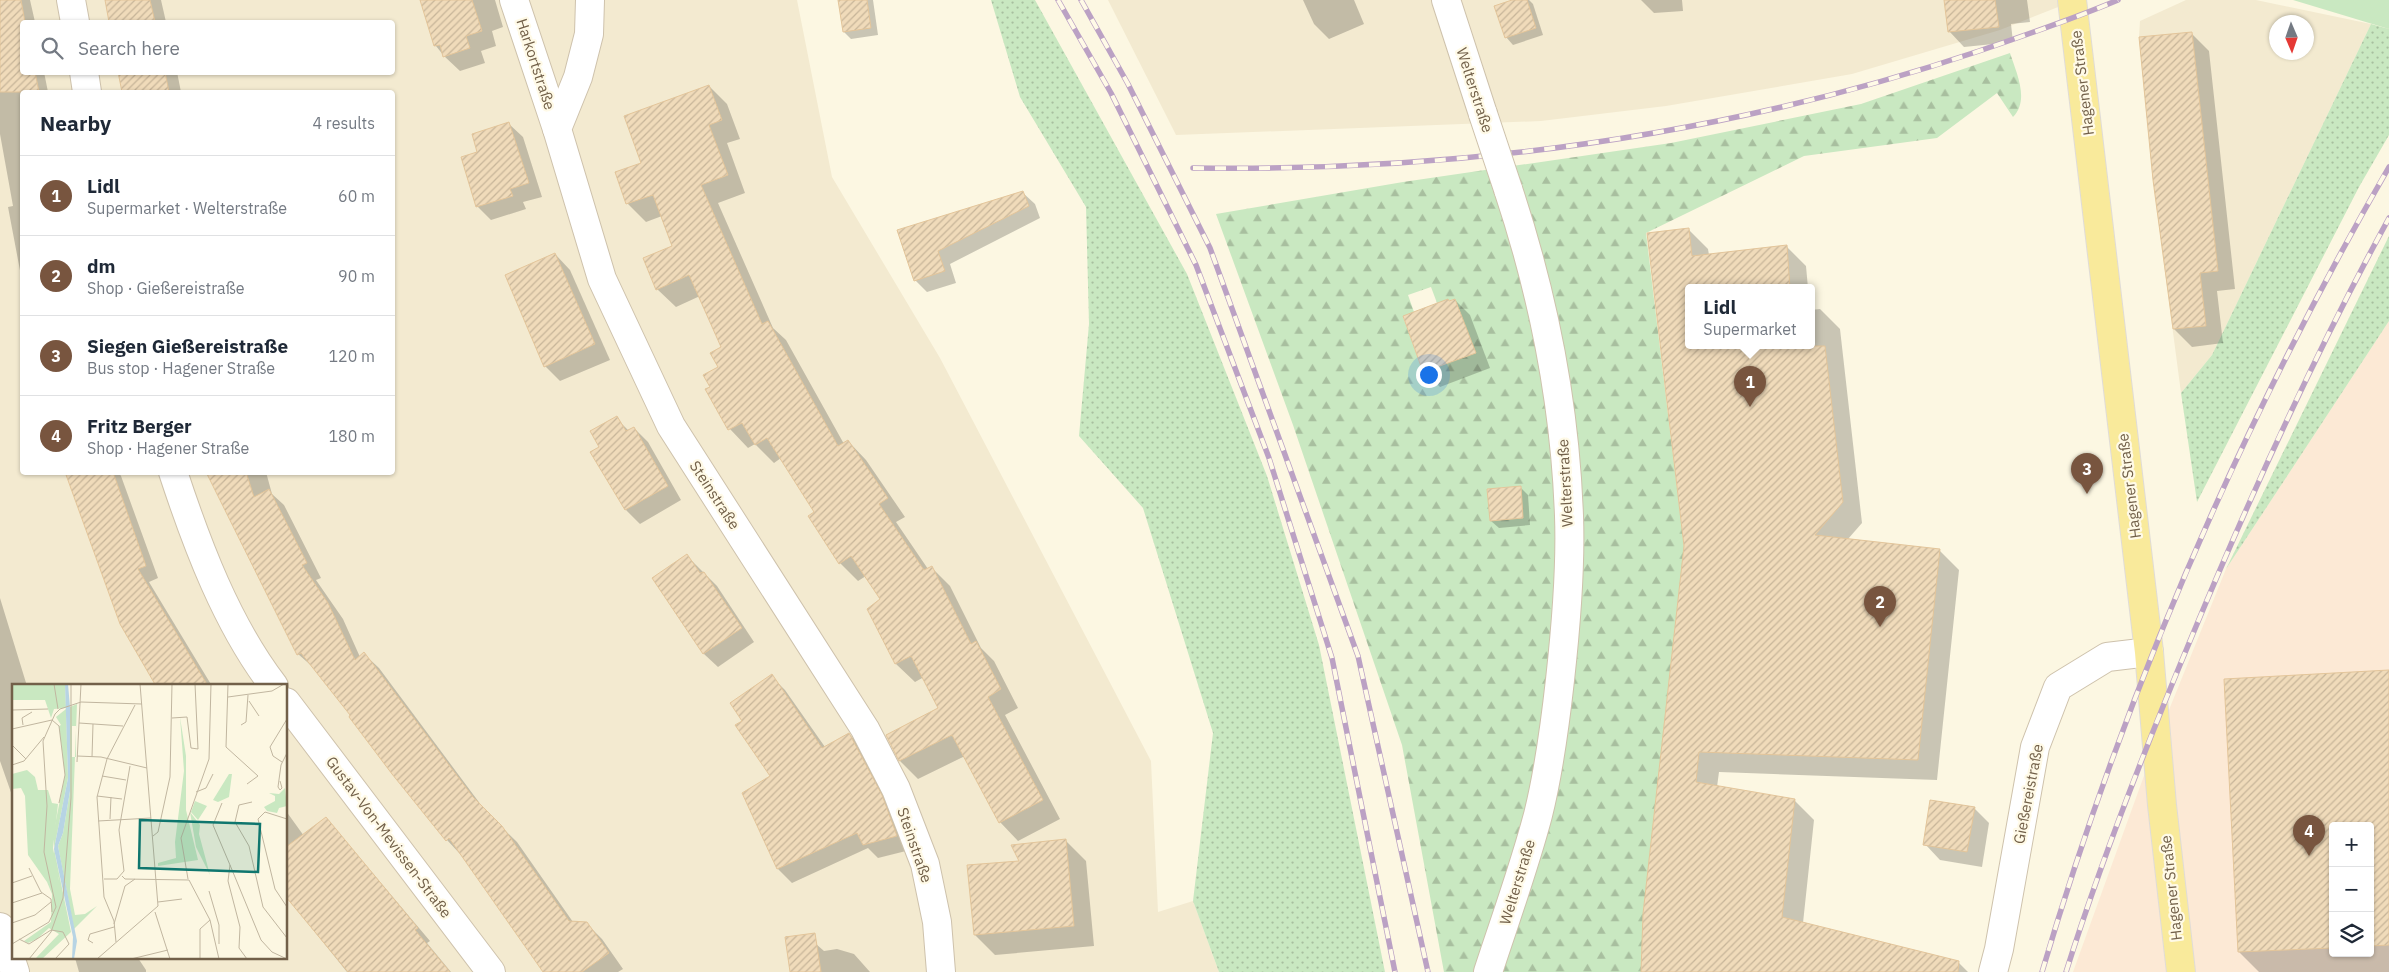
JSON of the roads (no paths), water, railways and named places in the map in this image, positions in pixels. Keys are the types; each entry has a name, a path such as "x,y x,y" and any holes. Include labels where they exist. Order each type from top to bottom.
{"main road":[{"name":"Hagener Straße","path":"2072,0 2149,652 2162,805 2181,972"}],"street":[{"path":"71,0 75,20"},
{"name":"Harkortstraße","path":"514,0 557,129"},
{"path":"557,129 578,77 588,34 590,0"},
{"name":"Welterstraße","path":"1446,0 1524,237 1543,316 1557,391 1565,451 1569,517 1565,632 1554,731 1538,814 1491,963"},
{"path":"85,75 88,90"},
{"name":"Steinstraße","path":"557,129 602,279 671,426 865,728 896,789 925,864 938,922 941,972"},
{"path":"175,475 189,520 225,604 273,684"},
{"name":"Gießereistraße","path":"1993,972 1999,949 2035,746 2058,687 2107,657 2149,652"},
{"name":"Gustav-Von-Mevissen-Straße","path":"288,705 492,972"},
{"path":"0,927 15,972"}],"railway":[{"path":"1058,0 1111,93 1196,265 1269,458 1332,658 1395,972"},
{"path":"1081,0 1128,84 1210,248 1358,656 1428,972"},
{"path":"1193,168 1293,168 1393,163 1492,155 1591,143 1690,126 1787,106 1884,81 2014,39 2118,0"},
{"path":"2042,972 2075,867 2111,764 2150,661 2192,559 2237,459 2285,360 2389,167"},
{"path":"2066,972 2125,802 2214,583 2285,424 2335,320 2389,218"}],"place":[{"name":"Lidl","path":"1750,407"},
{"name":"Siegen Gießereistraße","path":"2087,494"},
{"name":"dm","path":"1880,627"},
{"name":"Fritz Berger","path":"2309,856"}]}
